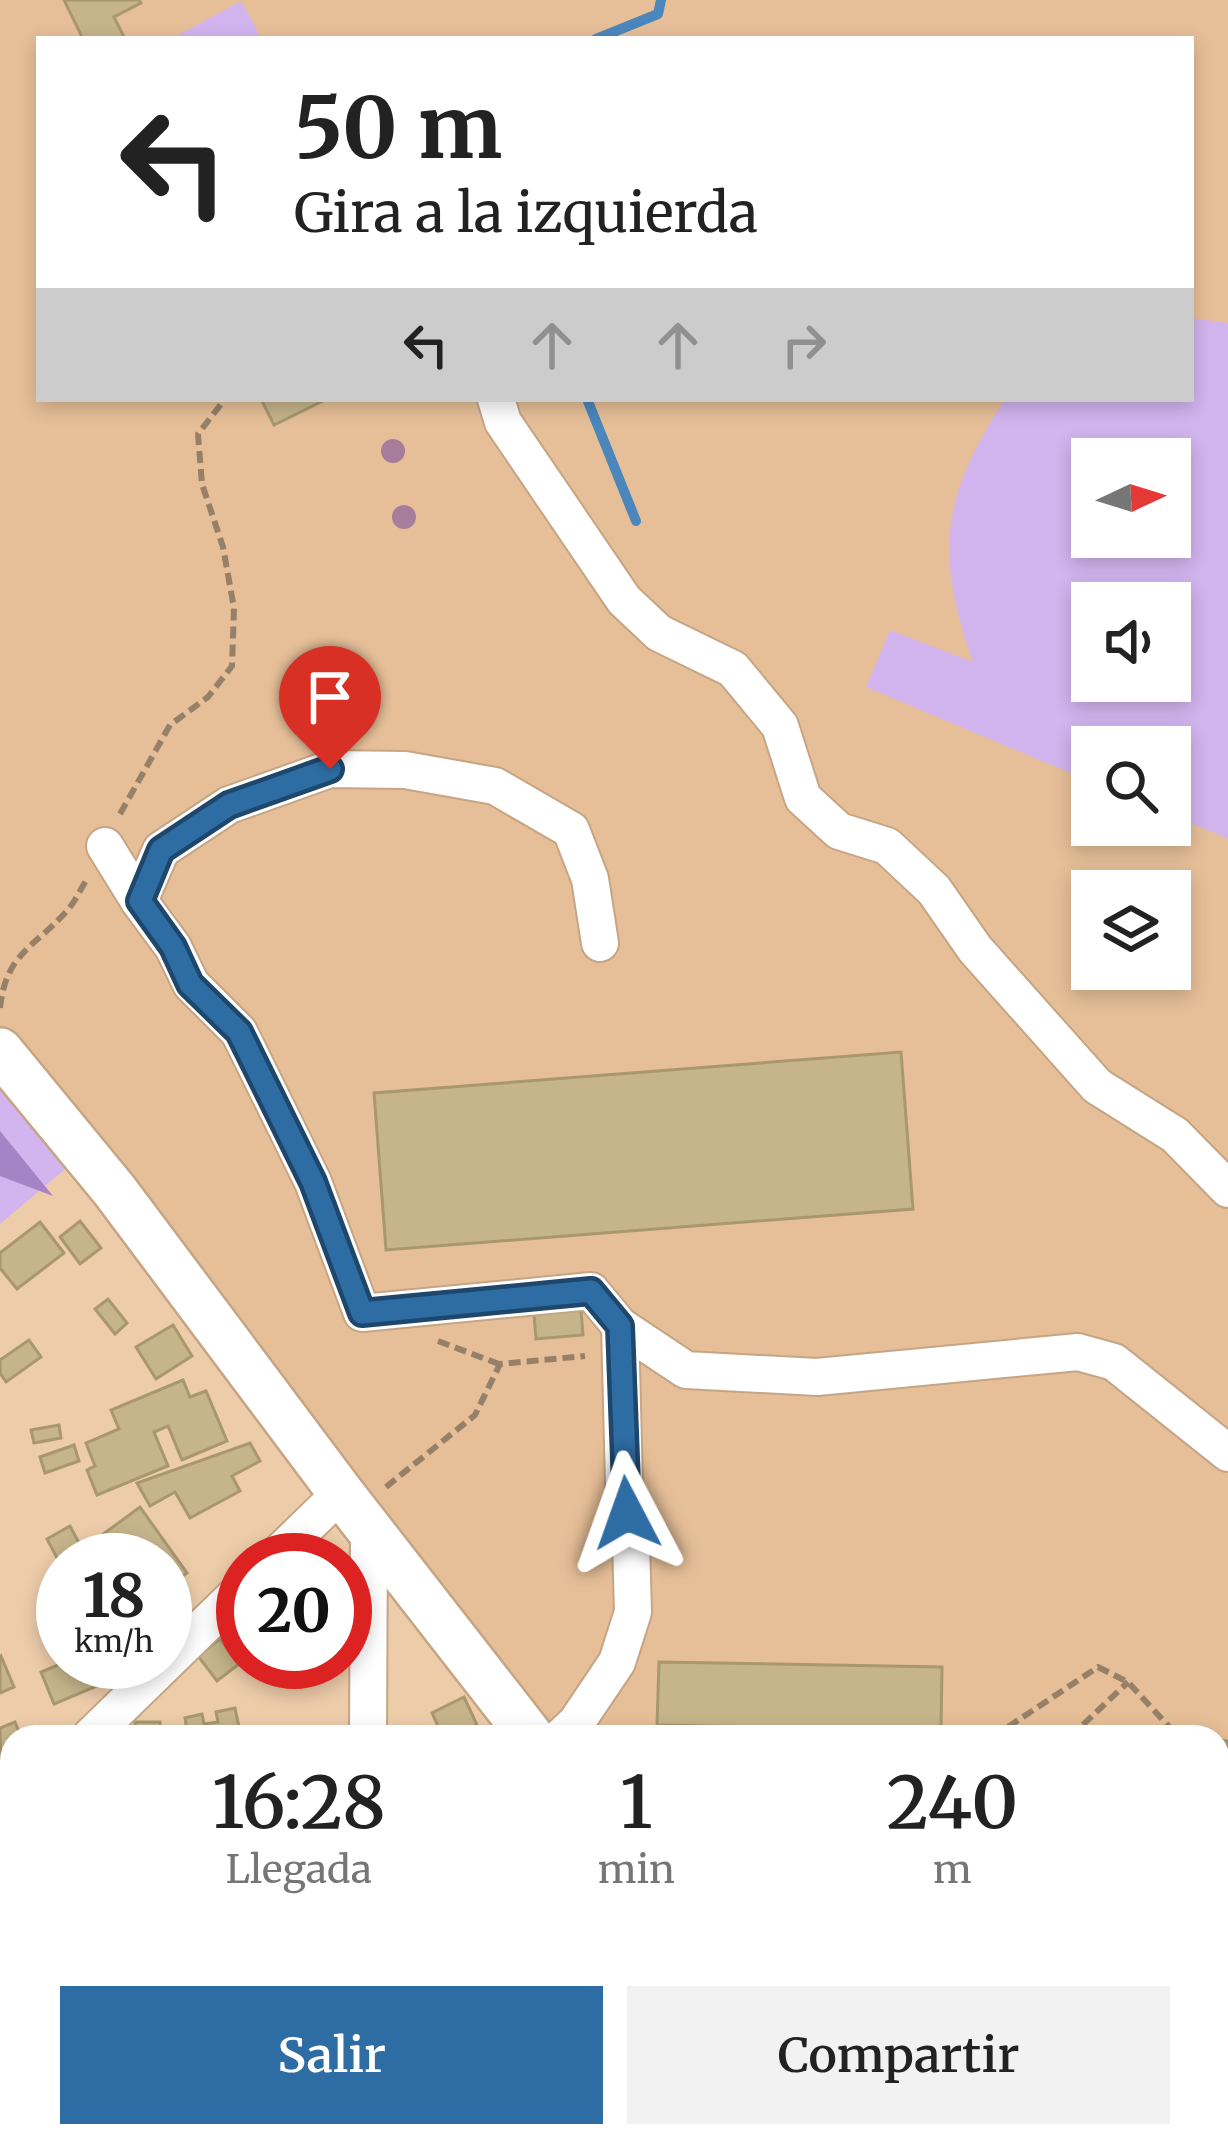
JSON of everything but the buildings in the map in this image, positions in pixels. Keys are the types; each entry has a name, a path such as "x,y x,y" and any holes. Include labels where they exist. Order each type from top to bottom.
{"main road":[{"path":"0,1051 115,1191 522,1725"}],"street":[{"path":"497,402 503,422 623,600 659,633 733,669 780,726 803,798 839,831 887,846 934,890 975,949 1096,1086 1174,1135 1228,1189"},
{"path":"140,901 161,850 229,805 330,769 405,770 495,786 571,830 590,879 600,944"},
{"path":"105,847 173,947 190,984 239,1032 313,1182 362,1313 591,1291 621,1339 633,1612 616,1662 575,1725"},
{"path":"621,1339 686,1370 818,1377 1078,1352 1114,1362 1228,1453"},
{"path":"316,1533 354,1510 367,1725"},
{"path":"102,1725 216,1614"}],"path":[{"path":"0,1008 3,980 24,948 66,912 170,725 208,697 232,666 234,608 224,547 202,484 198,434 223,402"},
{"path":"354,1510 475,1415 500,1364 621,1339"},
{"path":"1011,1725 1099,1667 1127,1682 1166,1725"},
{"path":"1082,1725 1127,1682"}],"shaded area":[{"path":"0,0 1228,0 1228,1725 532,1725 0,1047"},
{"path":"241,1 260,36 177,36"},
{"path":"1194,318 1228,323 1228,839 1191,823 1191,726 1071,726 1071,773 866,687 890,630 973,662 953,590 950,530 966,471 1004,402 1194,402"},
{"path":"0,1077 71,1164 0,1224"},
{"path":"0,1131 53,1196 0,1176"}],"waterway":[{"path":"603,36 658,14 661,0"},
{"path":"588,402 636,521"}],"route":[{"path":"330,769 229,805 161,850 140,901 173,947 190,984 239,1032 313,1182 362,1313 591,1291 620,1326 627,1513"}]}
